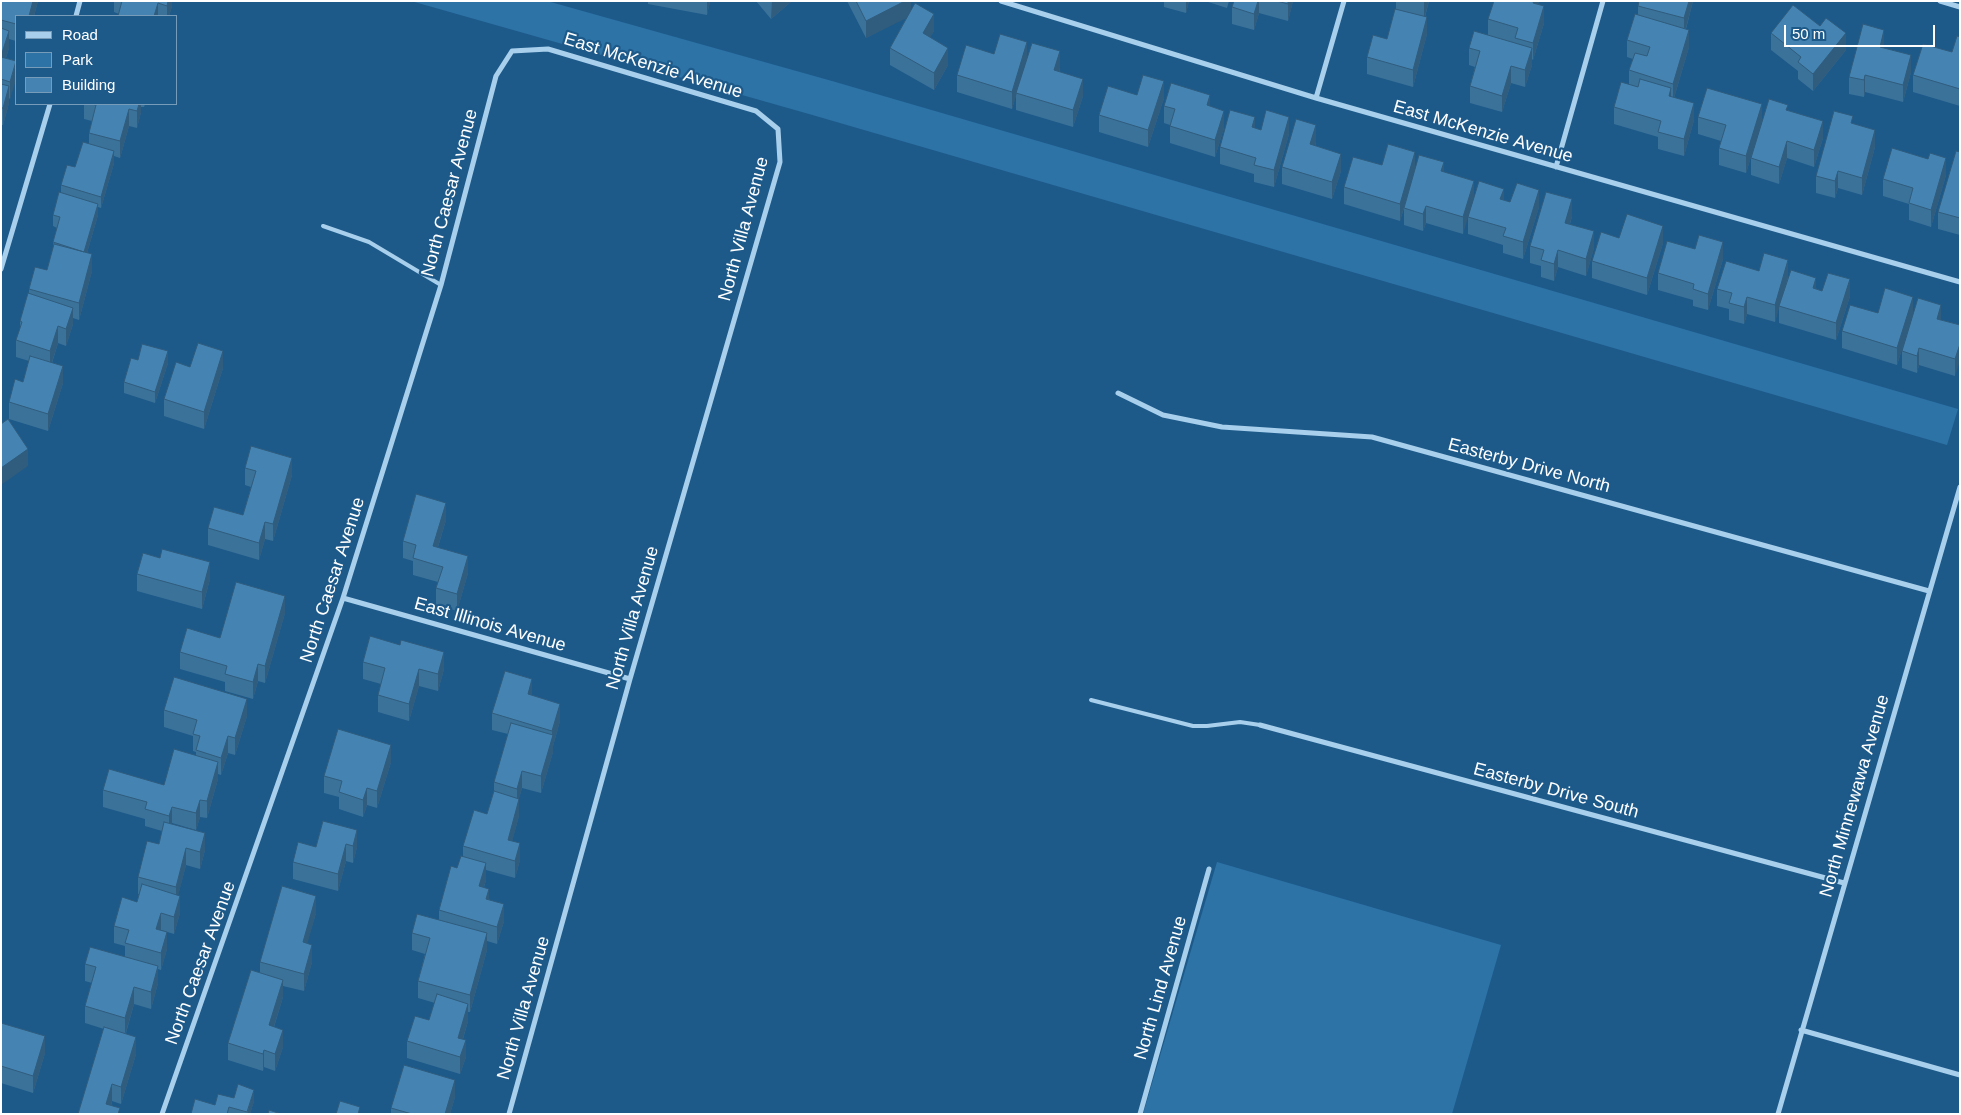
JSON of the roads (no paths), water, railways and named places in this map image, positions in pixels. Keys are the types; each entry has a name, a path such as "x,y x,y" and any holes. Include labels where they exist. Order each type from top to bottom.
{"street":[{"path":"76,15 80,1"},
{"name":"East McKenzie Avenue","path":"1000,1 1316,98 1960,282"},
{"path":"1316,98 1344,1"},
{"path":"1556,167 1603,1"},
{"path":"1940,1 1960,7"},
{"name":"East McKenzie Avenue","path":"512,51 548,49 756,111 778,129"},
{"name":"North Caesar Avenue","path":"162,1114 343,598 441,285 496,76 512,51"},
{"path":"1,269 50,105"},
{"name":"North Villa Avenue","path":"509,1114 630,679 780,162 778,129"},
{"name":"Easterby Drive North","path":"1118,393 1162,415 1222,427 1372,437 1929,591"},
{"name":"North Minnewawa Avenue","path":"1778,1114 1960,487"},
{"name":"East Illinois Avenue","path":"343,598 630,679"},
{"name":"Easterby Drive South","path":"1260,725 1844,883"},
{"name":"North Lind Avenue","path":"1140,1114 1209,869"},
{"path":"1801,1030 1960,1075"}],"lane":[{"path":"323,226 369,242 441,285"},
{"path":"1091,700 1193,726 1240,722 1260,725"}]}
